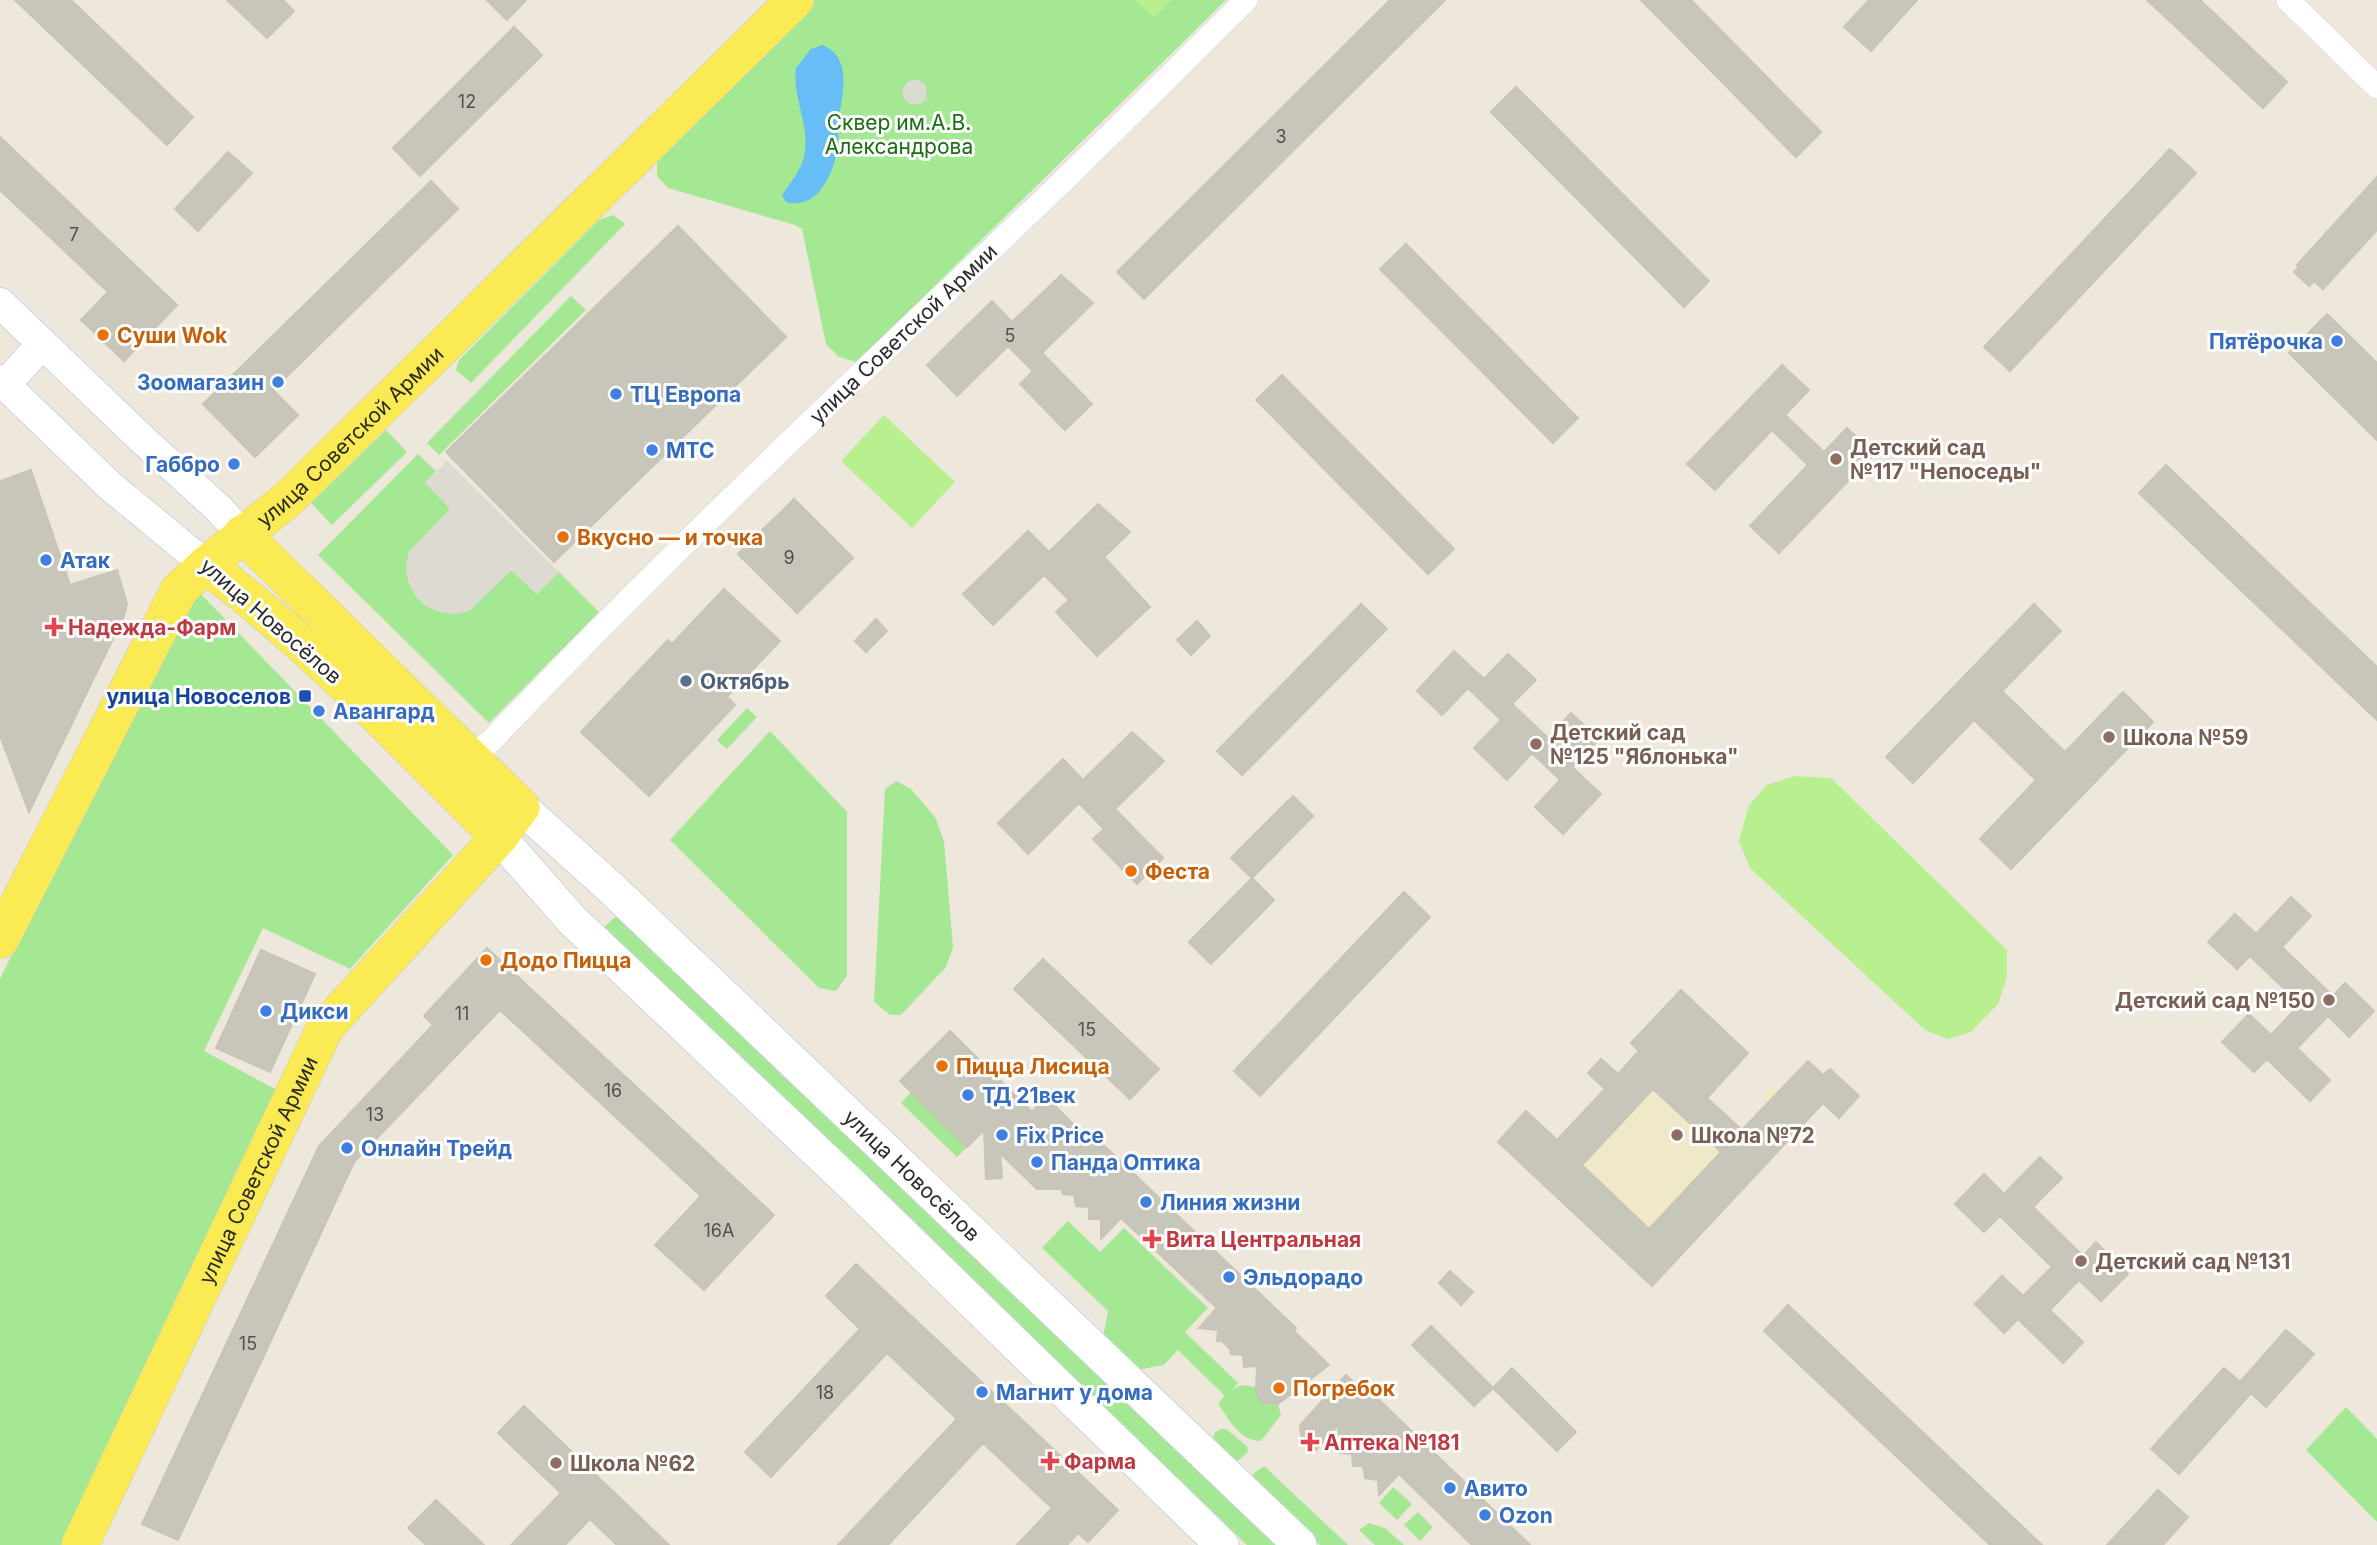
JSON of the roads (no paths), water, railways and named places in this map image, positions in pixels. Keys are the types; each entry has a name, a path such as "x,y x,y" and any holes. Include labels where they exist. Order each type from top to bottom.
{"main road":[{"name":"улица Советской Армии","path":"0,940 179,590 307,481 795,0"},
{"name":"улица Новосёлов","path":"243,534 521,807 641,916 1300,1545"},
{"name":"улица Новосёлов","path":"206,565 253,600 332,672 499,837 572,920 852,1185 1222,1545"},
{"path":"499,837 521,807"},
{"name":"улица Советской Армии","path":"80,1545 325,1028 499,837"}],"street":[{"name":"улица Советской Армии","path":"470,757 491,740 645,582 886,347 1037,206 1246,0"},
{"path":"2288,0 2377,87"},
{"name":"улица Новосёлов","path":"0,303 218,507 243,534"},
{"name":"улица Новосёлов","path":"42,344 3,382 109,485 206,565"}],"water":[{"path":"822,45 839,59 844,80 837,153 824,186 816,194 798,203 786,202 782,195 800,167 806,146 795,79 796,68 811,49"}],"place":[{"name":"Суши Wok","path":"103,335"},
{"name":"Пятёрочка","path":"2337,341"},
{"name":"Зоомагазин","path":"278,382"},
{"name":"ТЦ Европа","path":"616,394"},
{"name":"МТС","path":"652,450"},
{"name":"Детский сад №117 \"Непоседы\"","path":"1836,459"},
{"name":"Габбро","path":"234,464"},
{"name":"Вкусно — и точка","path":"563,537"},
{"name":"Атак","path":"46,560"},
{"name":"Надежда-Фарм","path":"54,627"},
{"name":"Октябрь","path":"686,681"},
{"name":"улица Новоселов","path":"305,696"},
{"name":"Авангард","path":"319,711"},
{"name":"Школа №59","path":"2109,737"},
{"name":"Детский сад №125 \"Яблонька\"","path":"1536,744"},
{"name":"Феста","path":"1131,871"},
{"name":"Додо Пицца","path":"486,960"},
{"name":"Детский сад №150","path":"2329,1000"},
{"name":"Дикси","path":"266,1011"},
{"name":"Пицца Лисица","path":"942,1066"},
{"name":"ТД 21век","path":"968,1095"},
{"name":"Fix Price","path":"1002,1135"},
{"name":"Школа №72","path":"1677,1135"},
{"name":"Онлайн Трейд","path":"347,1148"},
{"name":"Панда Оптика","path":"1037,1162"},
{"name":"Линия жизни","path":"1146,1202"},
{"name":"Вита Центральная","path":"1152,1239"},
{"name":"Детский сад №131","path":"2081,1261"},
{"name":"Эльдорадо","path":"1229,1277"},
{"name":"Погребок","path":"1279,1388"},
{"name":"Магнит у дома","path":"982,1392"},
{"name":"Аптека №181","path":"1310,1442"},
{"name":"Фарма","path":"1050,1461"},
{"name":"Школа №62","path":"556,1463"},
{"name":"Авито","path":"1450,1488"},
{"name":"Ozon","path":"1485,1515"}],"park label":[{"name":"Сквер им.А.В. Александрова","path":"899,134"}]}
